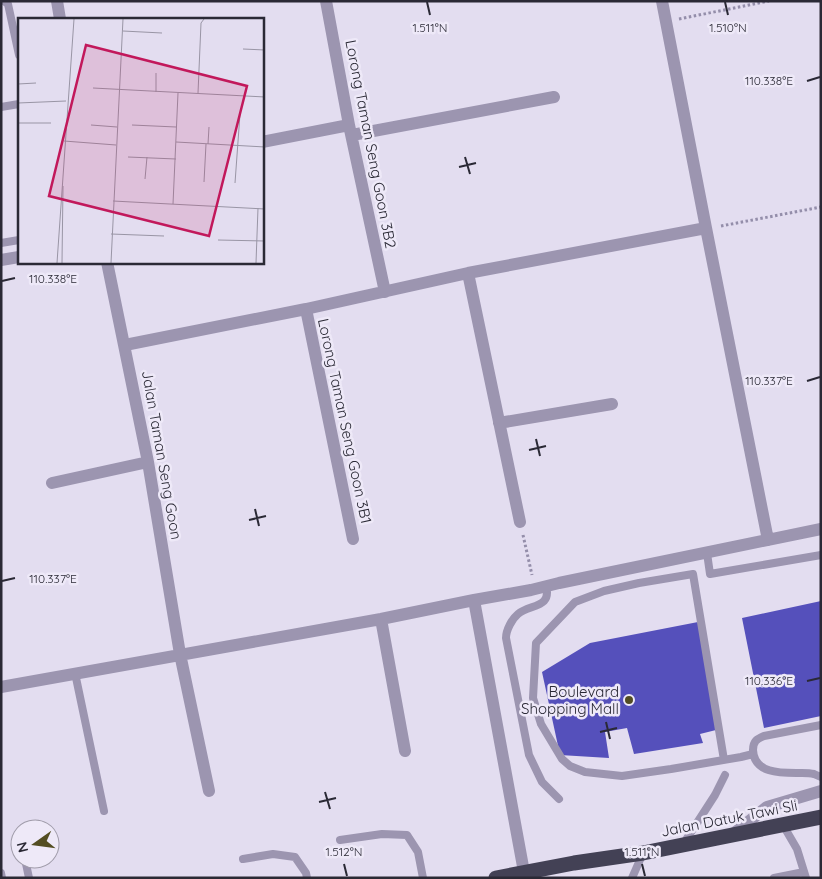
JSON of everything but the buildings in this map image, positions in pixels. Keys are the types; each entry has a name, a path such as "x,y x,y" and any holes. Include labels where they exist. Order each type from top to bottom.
{"highway":[{"name":"Jalan Datuk Tawi Sli","path":"496,878 574,863 643,853 821,817"}],"street":[{"path":"57,1 60,18"},
{"name":"Lorong Taman Seng Goon 3B2","path":"326,1 350,130 385,292"},
{"path":"662,1 768,540"},
{"path":"264,142 350,130 554,97"},
{"path":"125,346 385,292 468,272 706,228"},
{"path":"1,260 18,257"},
{"name":"Jalan Taman Seng Goon","path":"108,264 148,462 180,654 209,791"},
{"path":"468,272 520,522"},
{"name":"Lorong Taman Seng Goon 3B1","path":"306,309 353,539"},
{"path":"499,423 612,404"},
{"path":"52,483 148,462"},
{"path":"1,687 381,619 821,530"},
{"path":"474,600 524,872"},
{"path":"381,619 405,752"},
{"path":"732,835 767,807 821,791"}],"lane":[{"path":"4,1 8,4 18,50"},
{"path":"1,107 18,104"},
{"path":"1,243 18,240"},
{"path":"706,553 710,574 821,555"},
{"path":"724,760 693,574 639,583 576,602 536,642 533,698 542,724 562,759 570,766 585,772 622,776 671,770 741,757 753,754"},
{"path":"540,588 548,593 544,601 519,613 510,624 506,632 506,638 529,755 542,782 559,799"},
{"path":"75,673 104,811"},
{"path":"821,725 764,736 757,739 753,744 753,754 758,763 769,771 813,773 821,778"},
{"path":"682,845 715,795 725,775"},
{"path":"774,878 805,875 797,848 783,825"},
{"path":"340,840 382,834 407,835 418,852 423,878"},
{"path":"632,878 643,853"},
{"path":"243,859 272,854 295,857 306,873 307,878"},
{"path":"1,874 2,878"}],"path":[{"path":"666,21 770,1"},
{"path":"706,228 821,207"},
{"path":"520,522 540,588"}],"place":[{"name":"Boulevard Shopping Mall","path":"629,700"}]}
